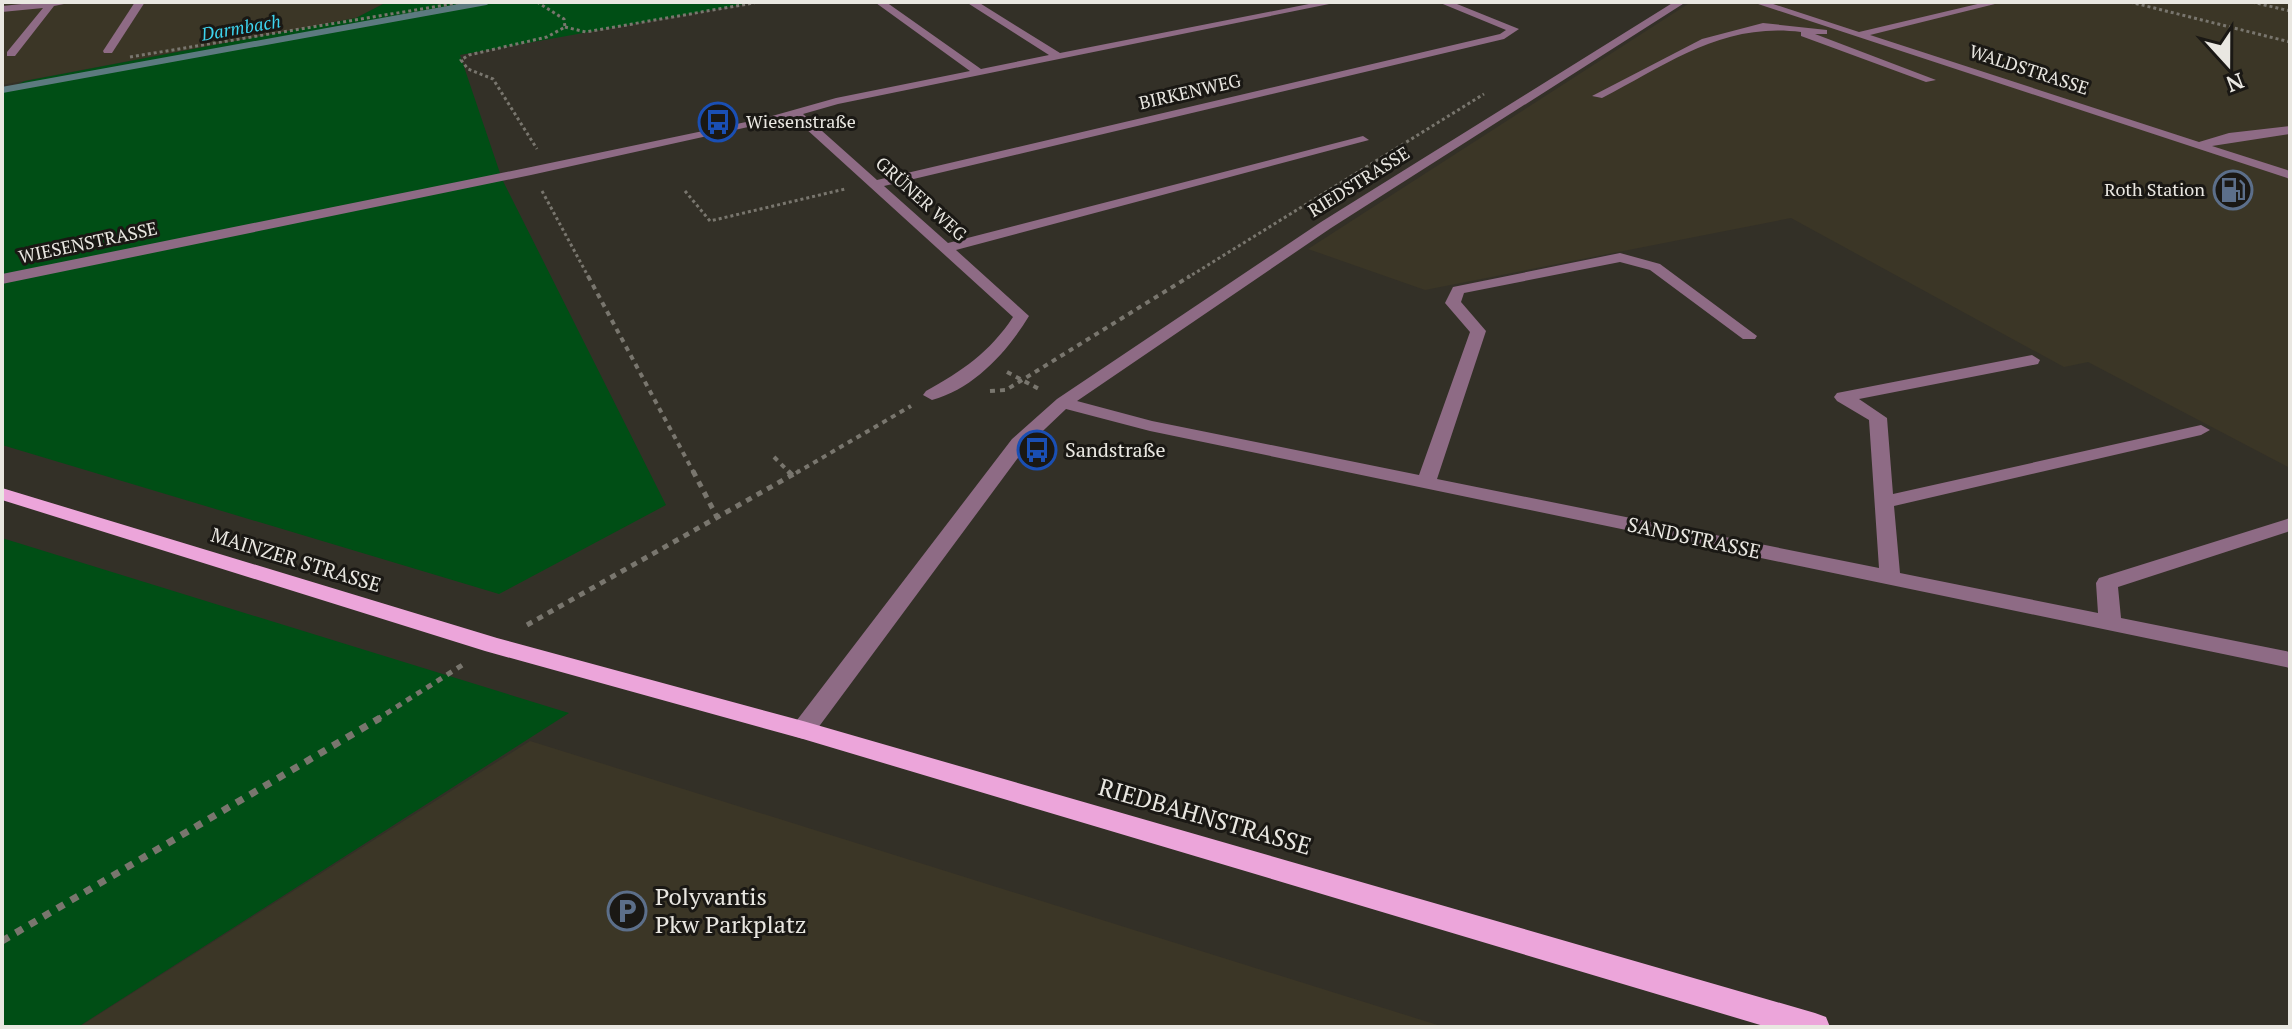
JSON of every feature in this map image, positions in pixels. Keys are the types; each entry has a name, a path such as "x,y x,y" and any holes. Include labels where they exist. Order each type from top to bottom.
{"main road":[{"name":"MAINZER STRASSE","path":"2,494 577,669"},
{"name":"RIEDBAHNSTRASSE","path":"577,669 803,730 1815,1027"}],"street":[{"path":"2,9 69,2"},
{"path":"108,51 140,2"},
{"path":"971,2 1059,57"},
{"name":"WIESENSTRASSE","path":"2,279 531,171 980,73 1334,2"},
{"name":"BIRKENWEG","path":"874,183 1512,33 1514,29 1443,2"},
{"name":"RIEDSTRASSE","path":"1063,403 1326,225 1681,2"},
{"name":"WALDSTRASSE","path":"1757,2 2290,175"},
{"path":"1859,35 1998,2"},
{"path":"881,3 980,73"},
{"path":"11,54 51,4"},
{"path":"1598,96 1701,45 1743,29 1765,26 1822,32 1843,30"},
{"path":"1790,29 1930,80"},
{"name":"GRÜNER WEG","path":"794,112 1021,316 1008,339 987,362 932,395"},
{"path":"2201,145 2229,137 2290,130"},
{"path":"945,248 1363,140"},
{"path":"1426,482 1478,331 1453,303 1458,290 1620,257 1655,267 1749,336"},
{"path":"1890,578 1878,418 1843,397 2032,360"},
{"path":"803,730 1019,443 1063,403"},
{"name":"SANDSTRASSE","path":"1063,403 1150,426 2290,660"},
{"path":"1884,502 2201,430"},
{"path":"2110,623 2107,583 2290,524"}],"path":[{"path":"137,47 130,58 464,2"},
{"path":"537,2 564,19 565,27"},
{"path":"541,156 493,79 468,69 461,60 469,55 547,37 565,27 586,32 759,2"},
{"path":"2130,2 2290,42"},
{"path":"2252,2 2290,11"},
{"path":"531,171 717,517"},
{"path":"685,191 710,221 874,183"},
{"path":"2,941 371,723 493,645 717,517 794,477 932,395"},
{"path":"774,457 794,477"}],"shaded area":[{"path":"2,2 386,2 356,18 2,85"},
{"path":"1691,2 2290,2 2290,468 2088,362 2064,367 1791,218 1425,290 1308,249"},
{"name":"Polyvantis Pkw Parkplatz","path":"530,741 1444,1027 79,1027"}],"green space":[{"path":"387,2 756,2 460,55 502,179 666,505 499,594 2,445 2,91 25,81 356,18"},
{"path":"2,538 569,713 78,1027 2,1027"}],"waterway":[{"name":"Darmbach","path":"2,90 486,2"}],"place":[{"name":"Wiesenstraße","path":"718,122"},
{"name":"Roth Station","path":"2233,190"},
{"name":"Sandstraße","path":"1037,450"},
{"name":"Polyvantis Pkw Parkplatz","path":"627,911"}]}
